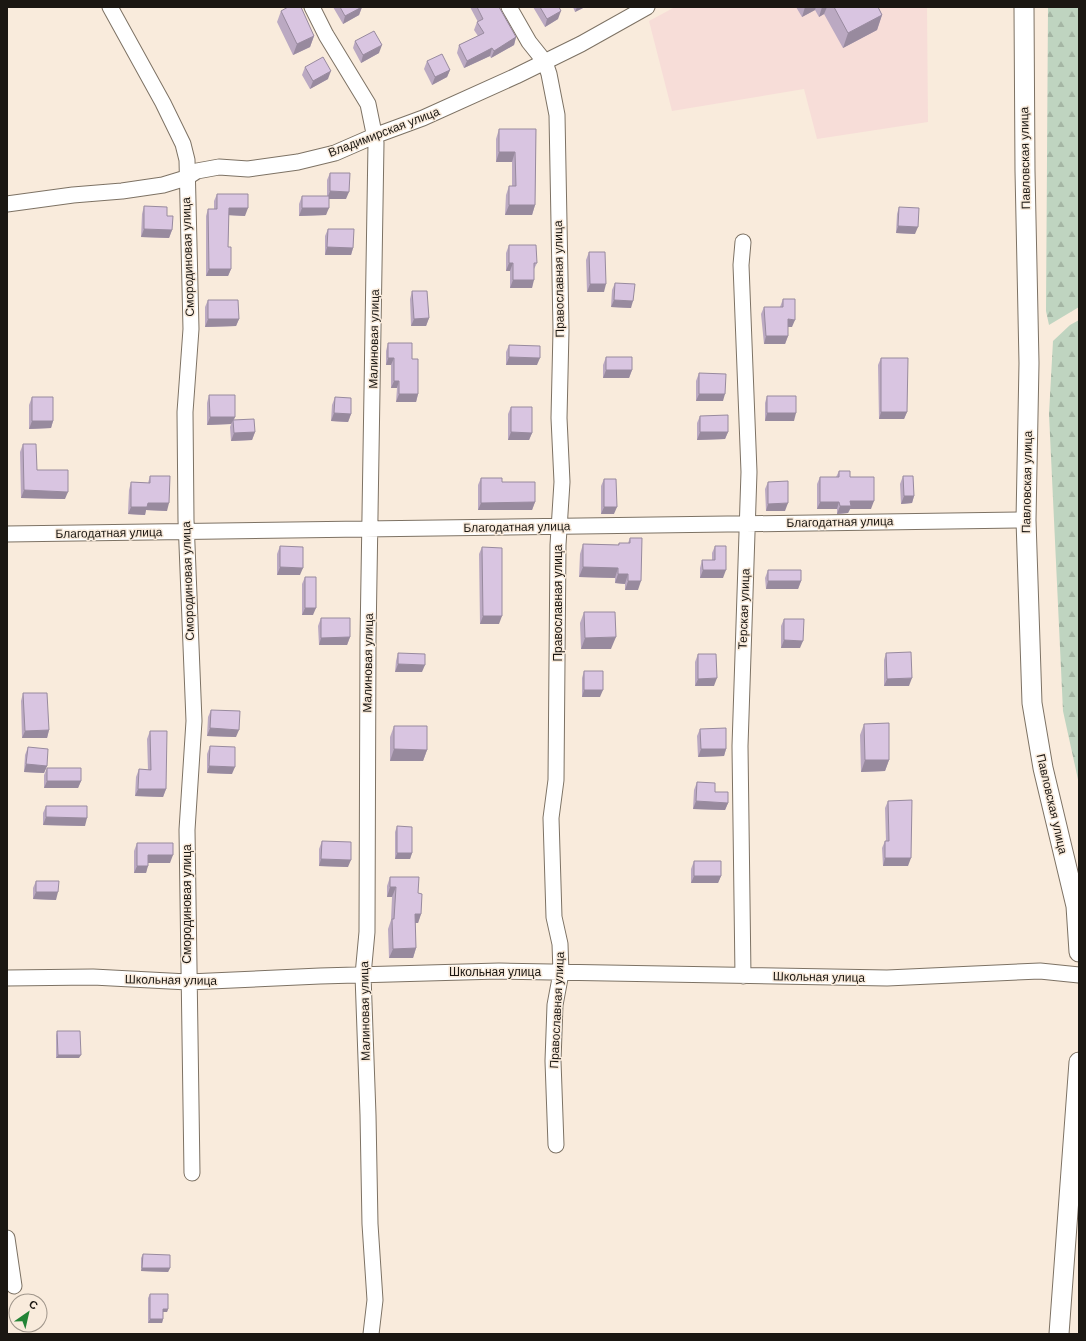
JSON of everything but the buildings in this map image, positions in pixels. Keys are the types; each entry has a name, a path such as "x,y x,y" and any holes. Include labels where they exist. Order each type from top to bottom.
{"street":[{"name":"Смородиновая улица","path":"110,7 164,103 183,144 187,160 186,178 190,329 185,412 186,532 194,721 187,830 188,982 192,1172"},
{"name":"Малиновая улица","path":"312,7 326,35 368,104 374,136 376,209 370,529 367,932 363,975 370,1224 374,1300 371,1334"},
{"name":"Православная улица","path":"509,7 529,42 544,62 549,74 557,115 561,330 559,418 562,482 559,526 556,780 551,818 554,918 560,944 561,972 555,1005 553,1061 556,1145"},
{"name":"Владимирская улица","path":"7,204 163,185 186,178 197,171 219,167 248,169 298,162 335,153 374,136 423,118 544,62 647,7"},
{"name":"Павловская улица","path":"1024,7 1024,163 1029,363 1026,520 1032,703 1043,768 1076,906 1079,952"},
{"name":"Терская улица","path":"743,242 741,265 749,472 740,746 743,976"},
{"name":"Благодатная улица","path":"7,534 1026,520"},
{"name":"Школьная улица","path":"7,978 93,977 188,982 499,971 886,978 1040,971 1079,975"},
{"path":"1059,1334 1079,1062"},
{"path":"7,1238 14,1286"}],"shaded area":[{"path":"675,7 927,7 928,122 817,139 804,89 672,111 649,21"}],"green space":[{"path":"1048,7 1079,7 1079,307 1049,325 1046,311"},
{"path":"1079,320 1079,784 1063,711 1049,414 1053,341 1070,325"}]}
